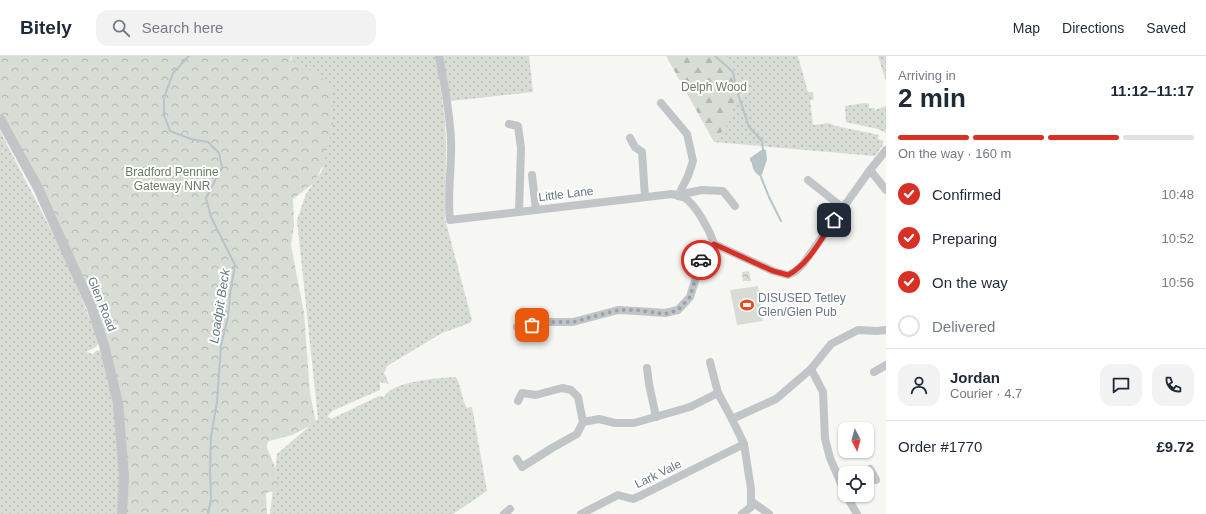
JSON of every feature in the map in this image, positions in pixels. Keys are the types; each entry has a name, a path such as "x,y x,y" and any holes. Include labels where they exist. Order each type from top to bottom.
{"street":[{"name":"Little Lane","path":"439,56 449,112 451,142 448,200 450,220 672,194 681,197 702,190 723,190 735,206"},
{"path":"660,103 686,134 693,162 681,197 698,212 714,244 773,271 788,275 796,271 803,264 886,150"},
{"name":"Glen Road","path":"0,118 38,188 91,306 104,345 118,403 124,477 122,514"},
{"path":"509,124 518,126 521,148 520,212"},
{"path":"630,138 635,147 642,152 645,197"},
{"path":"870,170 886,190"},
{"path":"532,175 536,210"},
{"path":"808,180 843,208"},
{"path":"517,327 547,322 573,322 618,310 637,310 665,314 678,310 690,297 703,255 714,244"},
{"path":"732,419 776,399 811,370 831,344 858,330 886,330"},
{"path":"710,362 718,393 744,444 751,489 751,507 742,514"},
{"path":"874,372 886,365"},
{"path":"647,368 656,417"},
{"path":"811,370 823,392 825,439 830,458 838,473"},
{"path":"517,459 522,466 578,434 583,422 578,397 571,390 562,388 536,396 519,391 518,402"},
{"path":"583,422 599,419 615,423 634,423 690,407 718,393"},
{"name":"Lark Vale","path":"581,514 618,495 633,499 642,496 744,444"},
{"path":"874,476 876,480"},
{"path":"751,501 769,514"},
{"path":"850,502 857,514"}],"green space":[{"name":"Bradford Pennine Gateway NNR","path":"0,56 291,56 290,60 318,74 332,90 333,123 325,160 315,182 293,199 294,225 291,245 304,313 310,393 316,423 292,435 269,441 267,444 267,448 277,472 279,490 266,493 267,514 125,514 111,356 16,141 0,113"},
{"path":"292,56 436,56 445,121 445,219 472,320 470,323 442,333 387,366 384,373 389,384 380,382 380,390 334,410 327,416 331,419 379,396 384,397 396,387 417,381 456,377 467,408 472,407 487,491 453,514 270,514 277,454 318,419 297,220 306,194 323,169 291,60"},
{"path":"442,56 529,56 533,92 451,101"},
{"name":"Delph Wood","path":"666,56 722,56 743,82 744,94 733,105 728,123 714,142"},
{"path":"722,56 798,56 808,92 813,92 814,100 810,100 813,125 829,123 836,126 879,135 878,139 884,141 882,146 875,156 714,142 728,123 733,105 744,94 743,82"},
{"path":"878,56 886,56 886,81"},
{"path":"865,103 869,104 869,108 875,108 875,110 886,106 886,133 878,129 846,122 845,106"},
{"path":"0,131 66,259 99,342 96,347 86,352 93,354 100,350 115,408 120,459 118,514 0,514"},
{"path":"749,271 751,281 743,281 742,272"},
{"name":"DISUSED Tetley Glen/Glen Pub","path":"758,286 763,321 737,325 730,290"}],"shaded area":[{"path":"763,149 766,150 767,160 761,177 756,173 750,158"}],"waterway":[{"name":"Loadpit Beck","path":"189,56 173,73 164,98 164,115 170,131 191,139 208,142 219,153 222,167 206,198 211,217 235,265 228,317 221,345 217,402 211,436 211,499 208,514"},
{"path":"715,56 733,72 737,91 749,127 762,141 763,149"},
{"path":"761,177 781,221"}],"way so far":[{"path":"532,325 547,322 573,322 618,310 637,310 665,314 678,310 690,297 701,260"}],"place":[{"name":"DISUSED Tetley Glen/Glen Pub","path":"747,305"}],"route":[{"path":"701,260 703,255 714,244 773,271 788,275 796,271 803,264 834,220"}]}
